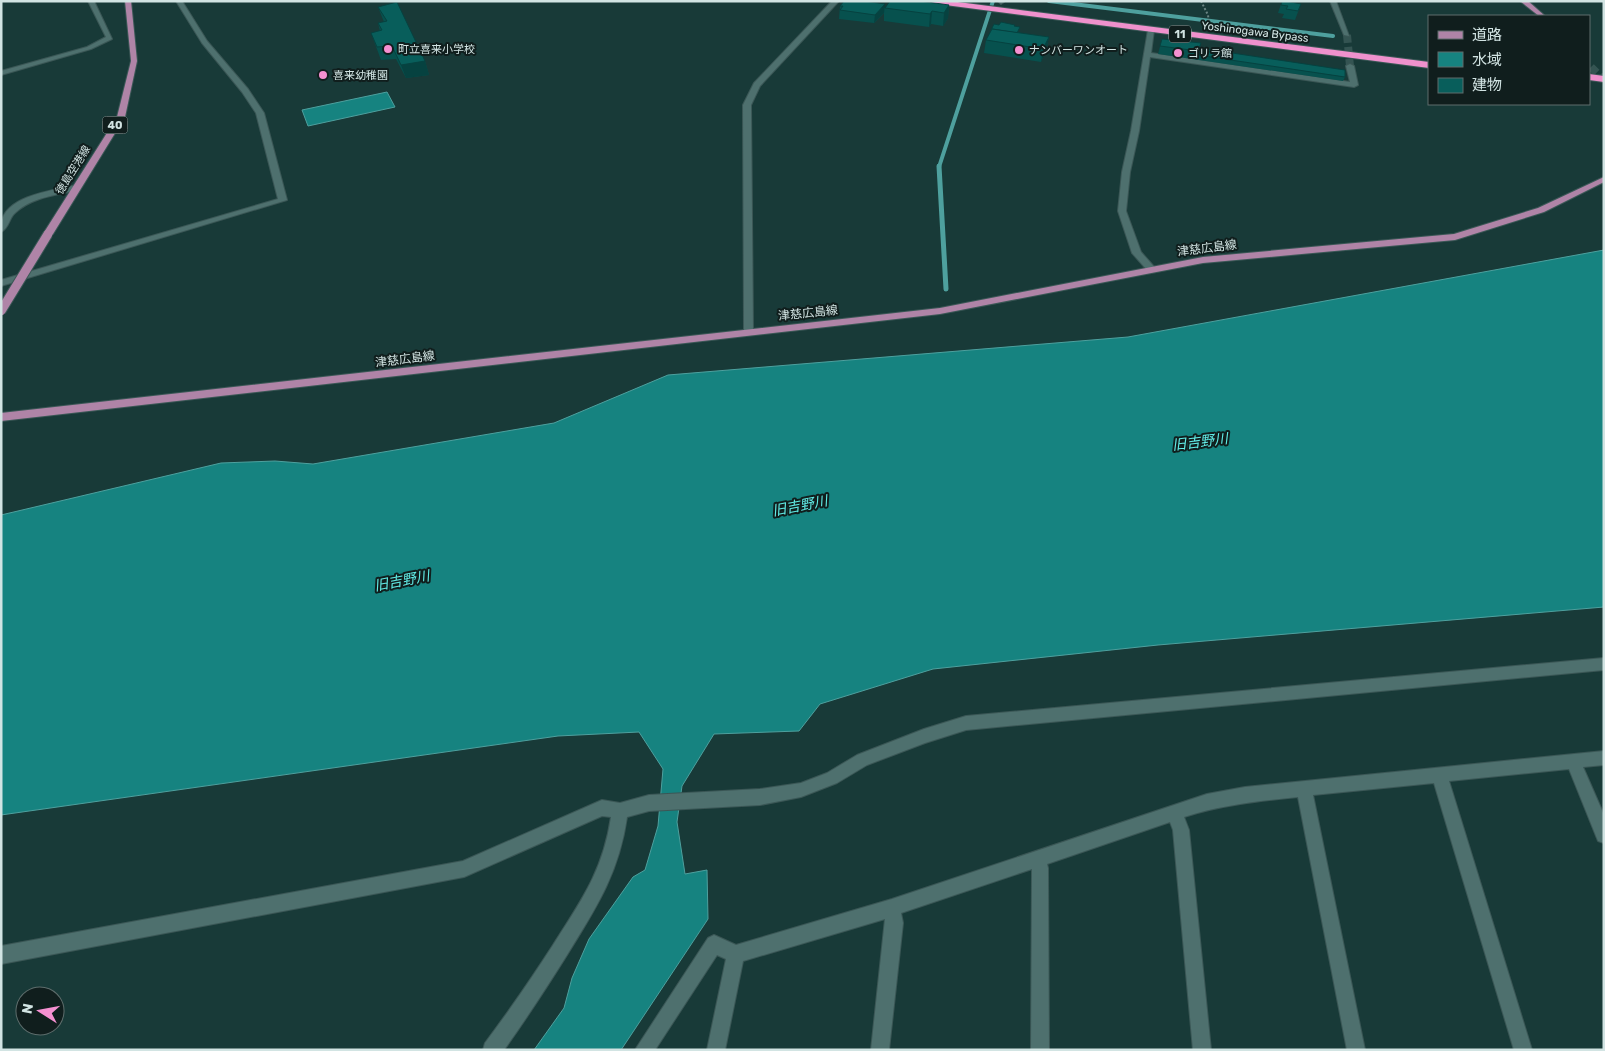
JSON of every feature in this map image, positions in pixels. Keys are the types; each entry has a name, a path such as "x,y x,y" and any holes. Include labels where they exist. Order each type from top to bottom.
{"highway":[{"name":"Yoshinogawa Bypass","path":"930,1 1428,65"},
{"name":"Yoshinogawa Bypass","path":"1000,1 1428,56"},
{"path":"1590,70 1604,78"},
{"path":"1590,85 1604,87"}],"main road":[{"name":"徳島空港線","path":"1,311 121,117 130,88 134,61 134,37 128,1"},
{"path":"1523,1 1541,15"},
{"name":"津慈広島線","path":"1,418 748,331 940,311 1203,260 1455,237 1541,210 1604,179"}],"street":[{"path":"1,72 88,48 110,38 91,1"},
{"path":"1,283 283,200 260,113 245,90 204,42 180,1"},
{"path":"748,331 747,105 757,86 836,1"},
{"path":"1333,1 1346,35"},
{"path":"1151,30 1135,131 1126,172 1122,211 1137,252 1151,269"},
{"path":"1146,54 1354,85 1350,66"},
{"path":"1,229 10,212 29,199 76,188"},
{"path":"1,955 464,870 602,808 620,811 649,803 760,796 801,790 832,778 862,760 924,736 966,723 1604,664"},
{"path":"644,1050 714,944 736,954 892,908 1207,802 1245,795 1604,758"},
{"path":"1573,762 1604,835"},
{"path":"1439,775 1522,1050"},
{"path":"1302,789 1308,800 1356,1050"},
{"path":"492,1050 526,1004 596,893 615,844 620,811"},
{"path":"1174,813 1181,830 1202,1050"},
{"path":"1036,860 1040,868 1040,1050"},
{"path":"880,1050 894,923 892,908"},
{"path":"716,1050 736,954"}],"path":[{"path":"1201,1 1208,15 1208,28"}],"water":[{"path":"387,92 395,107 308,126 302,110"},
{"name":"旧吉野川","path":"1604,250 1604,607 1158,645 933,669 820,704 799,731 714,734 682,786 677,822 685,874 707,870 708,919 621,1050 534,1050 564,1008 572,978 589,939 633,877 645,870 658,826 663,769 639,732 558,736 1,815 1,515 221,463 275,461 313,464 554,423 668,375 1128,337"}],"building":[{"path":"844,1 865,1 885,4 875,15 840,10 843,6 840,6"},
{"path":"890,1 920,1 949,5 944,13 932,11 930,14 885,8"},
{"path":"1282,1 1301,4 1298,11 1286,9 1288,6 1281,5"},
{"path":"397,2 425,61 401,65 392,46 377,47 371,33 382,30 378,23 387,21 378,7"},
{"path":"1001,22 1020,27 1017,33 991,30 994,24 999,25"},
{"path":"992,29 1049,37 1043,49 986,40"},
{"path":"1162,39 1201,43 1198,51 1160,46"},
{"path":"1199,48 1345,70 1345,77 1197,55"}],"waterway":[{"path":"939,167 993,1"},
{"path":"1049,1 1333,36"},
{"path":"939,167 946,289"}],"tunnel":[{"path":"1347,35 1350,66"},
{"path":"1591,67 1604,80"}],"place":[{"name":"町立喜来小学校","path":"388,49"},
{"name":"ナンバーワンオート","path":"1019,50"},
{"name":"ゴリラ館","path":"1178,53"},
{"name":"喜来幼稚園","path":"323,75"}]}
